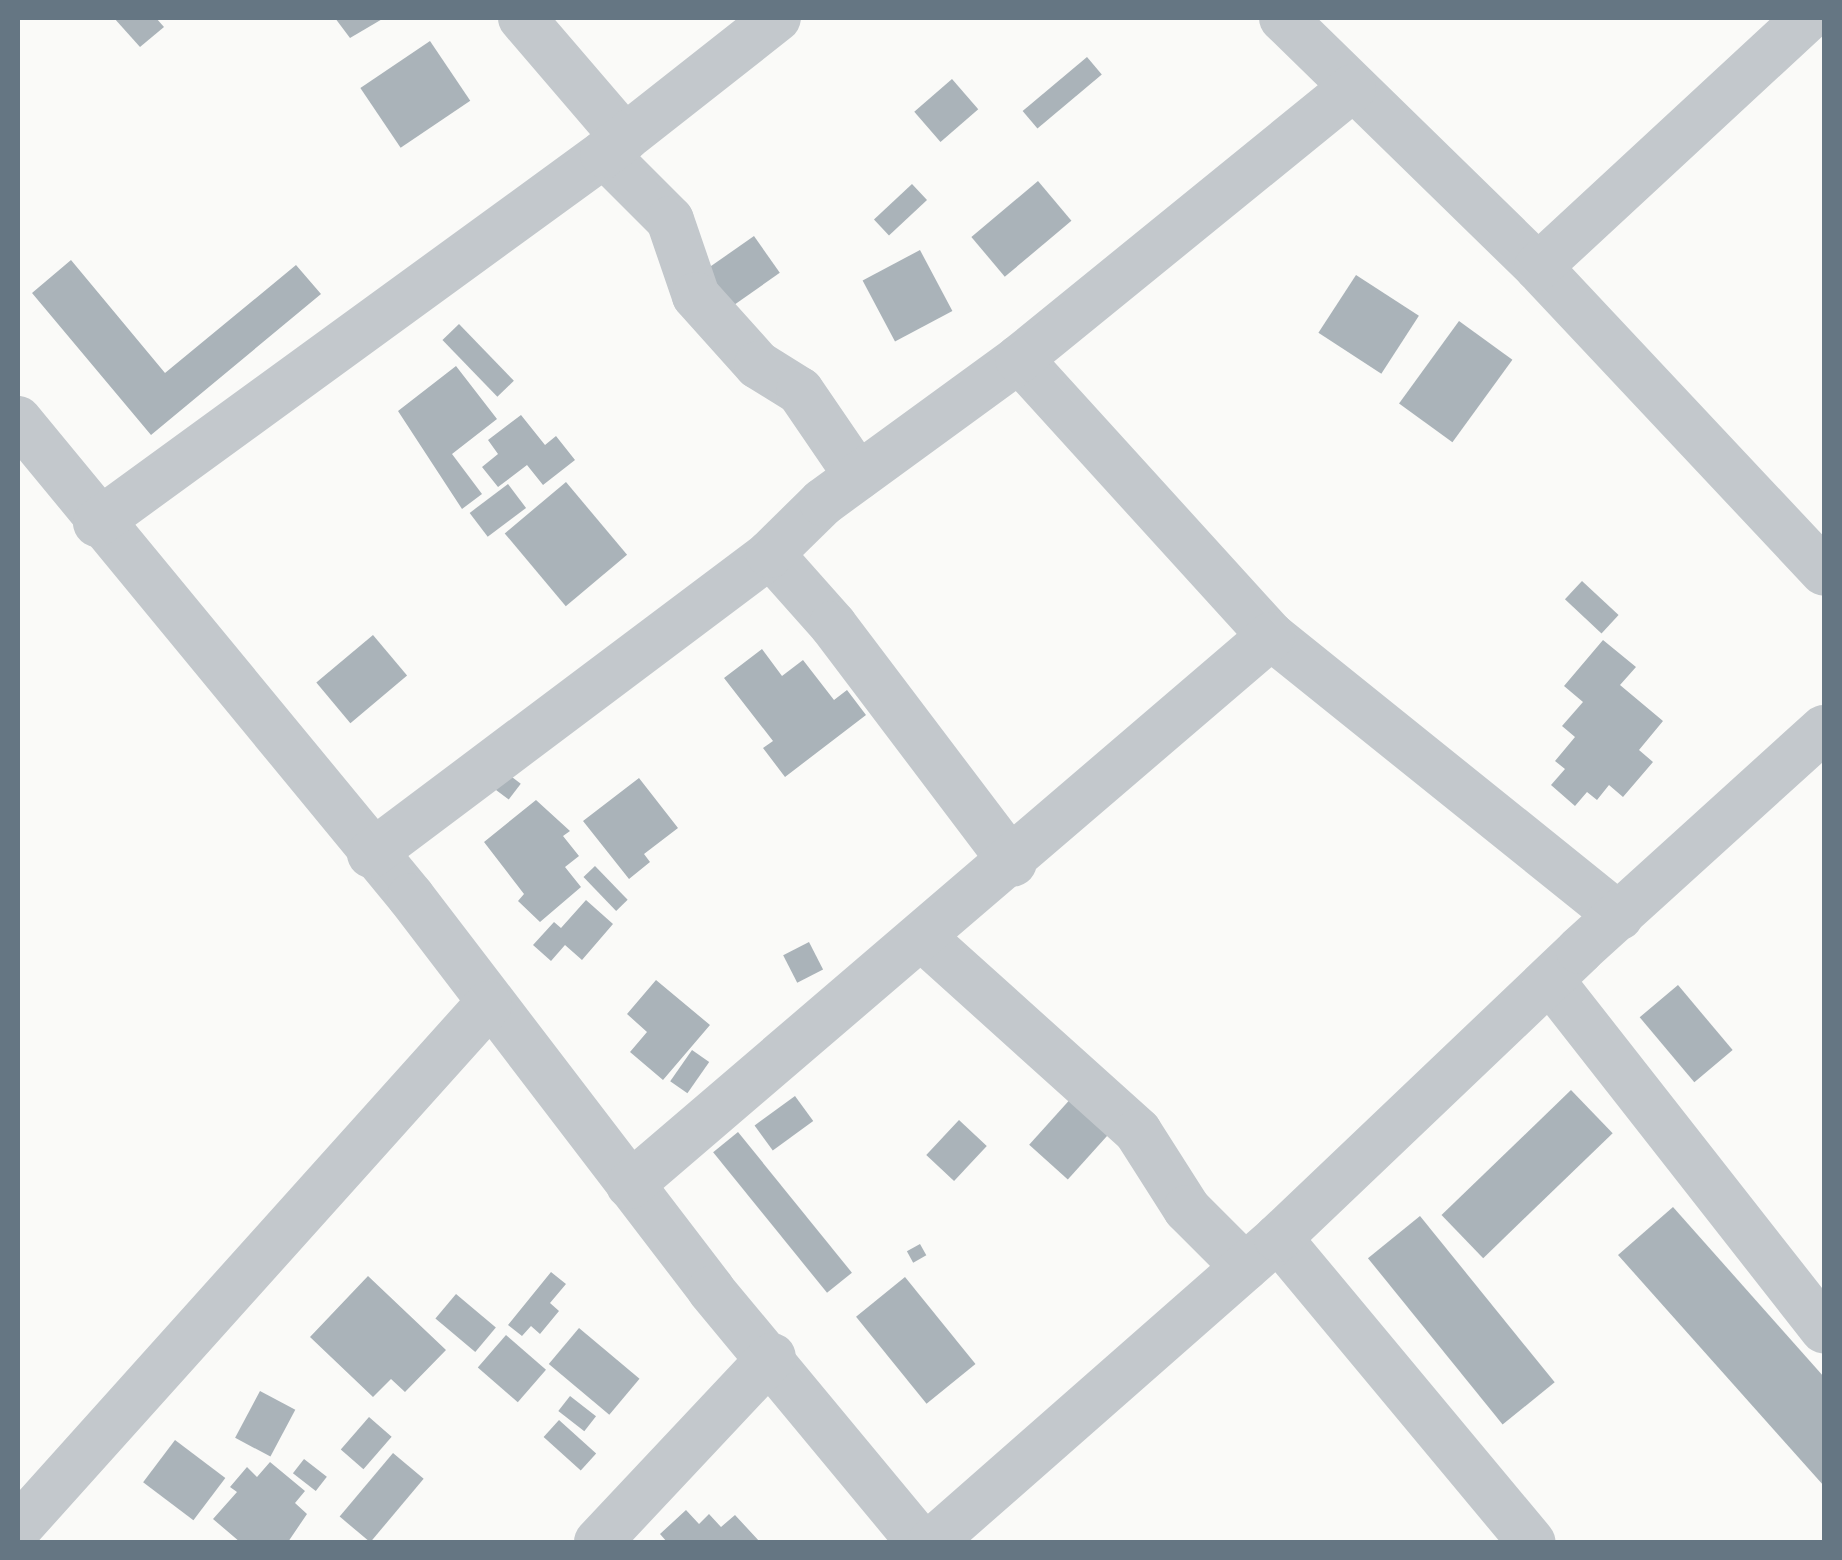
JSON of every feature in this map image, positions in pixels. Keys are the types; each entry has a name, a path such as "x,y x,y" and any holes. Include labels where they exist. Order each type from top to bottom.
{"street":[{"path":"522,18 670,220 696,296 758,365 800,391 858,476"},
{"path":"97,523 614,146 777,18"},
{"path":"1283,18 1538,267 1824,572"},
{"path":"1538,267 1807,18"},
{"path":"371,854 770,554 858,476 1020,359 1352,88"},
{"path":"1020,359 1272,636 1619,916"},
{"path":"18,420 97,523 371,854 411,896 488,1005 920,1542"},
{"path":"770,554 833,625 1014,863"},
{"path":"630,1185 742,1084 1014,863 1272,636"},
{"path":"932,1542 1262,1252 1824,729"},
{"path":"924,939 1138,1132 1187,1209 1262,1252 1531,1542"},
{"path":"1550,980 1824,1330"},
{"path":"18,1528 488,1005"},
{"path":"598,1542 772,1357"}],"building":[{"path":"114,18 156,18 164,27 140,47"},
{"path":"335,18 384,18 350,38"},
{"path":"430,41 470,101 401,148 360,88"},
{"path":"1087,57 1102,75 1037,129 1023,111"},
{"path":"952,79 978,109 941,142 914,112"},
{"path":"1038,181 1071,221 1005,277 971,237"},
{"path":"912,184 927,200 889,236 874,219"},
{"path":"754,236 780,273 729,308 703,272"},
{"path":"920,250 952,311 895,341 863,281"},
{"path":"71,260 165,373 296,265 321,294 151,435 32,293"},
{"path":"1356,275 1419,316 1381,374 1318,333"},
{"path":"1459,321 1512,360 1452,442 1399,404"},
{"path":"459,324 514,381 497,397 442,340"},
{"path":"456,366 497,419 452,454 482,494 462,509 398,411"},
{"path":"521,415 545,445 556,436 575,460 543,485 527,465 498,487 482,467 498,454 488,440"},
{"path":"566,482 627,555 566,606 505,533"},
{"path":"508,484 526,508 488,537 470,513"},
{"path":"1582,581 1619,615 1602,633 1565,599"},
{"path":"373,635 407,676 350,723 316,683"},
{"path":"1603,640 1636,667 1620,685 1663,721 1639,750 1653,762 1623,797 1609,785 1597,800 1587,792 1575,806 1551,785 1565,769 1555,761 1575,737 1562,726 1583,702 1564,686"},
{"path":"762,649 782,676 803,660 834,700 847,690 866,715 785,777 763,748 773,741 724,678"},
{"path":"504,771 521,784 509,800 492,787"},
{"path":"639,778 678,828 644,854 650,862 629,879 583,821"},
{"path":"536,800 570,831 563,836 579,856 565,867 581,887 540,922 518,901 524,894 484,842"},
{"path":"595,866 628,900 616,911 583,877"},
{"path":"586,900 613,924 582,960 565,945 551,961 533,945 554,922 561,928"},
{"path":"809,942 823,970 797,983 783,955"},
{"path":"656,980 710,1025 663,1080 630,1052 647,1032 627,1014"},
{"path":"1678,985 1733,1050 1694,1082 1640,1017"},
{"path":"692,1050 709,1062 687,1093 670,1081"},
{"path":"1571,1090 1613,1133 1483,1258 1442,1215"},
{"path":"1074,1095 1113,1130 1068,1180 1029,1145"},
{"path":"795,1096 813,1121 773,1150 755,1125"},
{"path":"959,1120 987,1146 954,1181 926,1155"},
{"path":"738,1132 852,1273 827,1293 713,1152"},
{"path":"1673,1207 1824,1377 1824,1486 1618,1255"},
{"path":"1420,1216 1555,1382 1503,1424 1368,1258"},
{"path":"920,1244 926,1255 913,1263 907,1251"},
{"path":"551,1272 566,1284 550,1303 559,1311 540,1334 531,1326 522,1336 508,1325"},
{"path":"368,1276 446,1350 405,1392 391,1379 373,1397 310,1337"},
{"path":"905,1277 975,1364 927,1404 856,1317"},
{"path":"456,1294 496,1327 475,1352 435,1319"},
{"path":"579,1328 640,1379 609,1415 549,1364"},
{"path":"506,1335 546,1370 518,1402 478,1367"},
{"path":"260,1391 295,1410 270,1457 235,1438"},
{"path":"570,1396 596,1416 584,1431 558,1411"},
{"path":"369,1417 392,1437 363,1469 341,1449"},
{"path":"559,1420 596,1453 581,1471 544,1437"},
{"path":"175,1440 225,1478 193,1520 143,1482"},
{"path":"393,1453 424,1479 371,1542 340,1517"},
{"path":"304,1459 327,1477 316,1491 293,1473"},
{"path":"270,1462 305,1491 295,1503 307,1514 288,1542 240,1542 213,1519 237,1492 230,1487 247,1467 257,1477"},
{"path":"686,1510 699,1524 709,1514 721,1527 735,1515 760,1542 667,1542 660,1534"}]}
